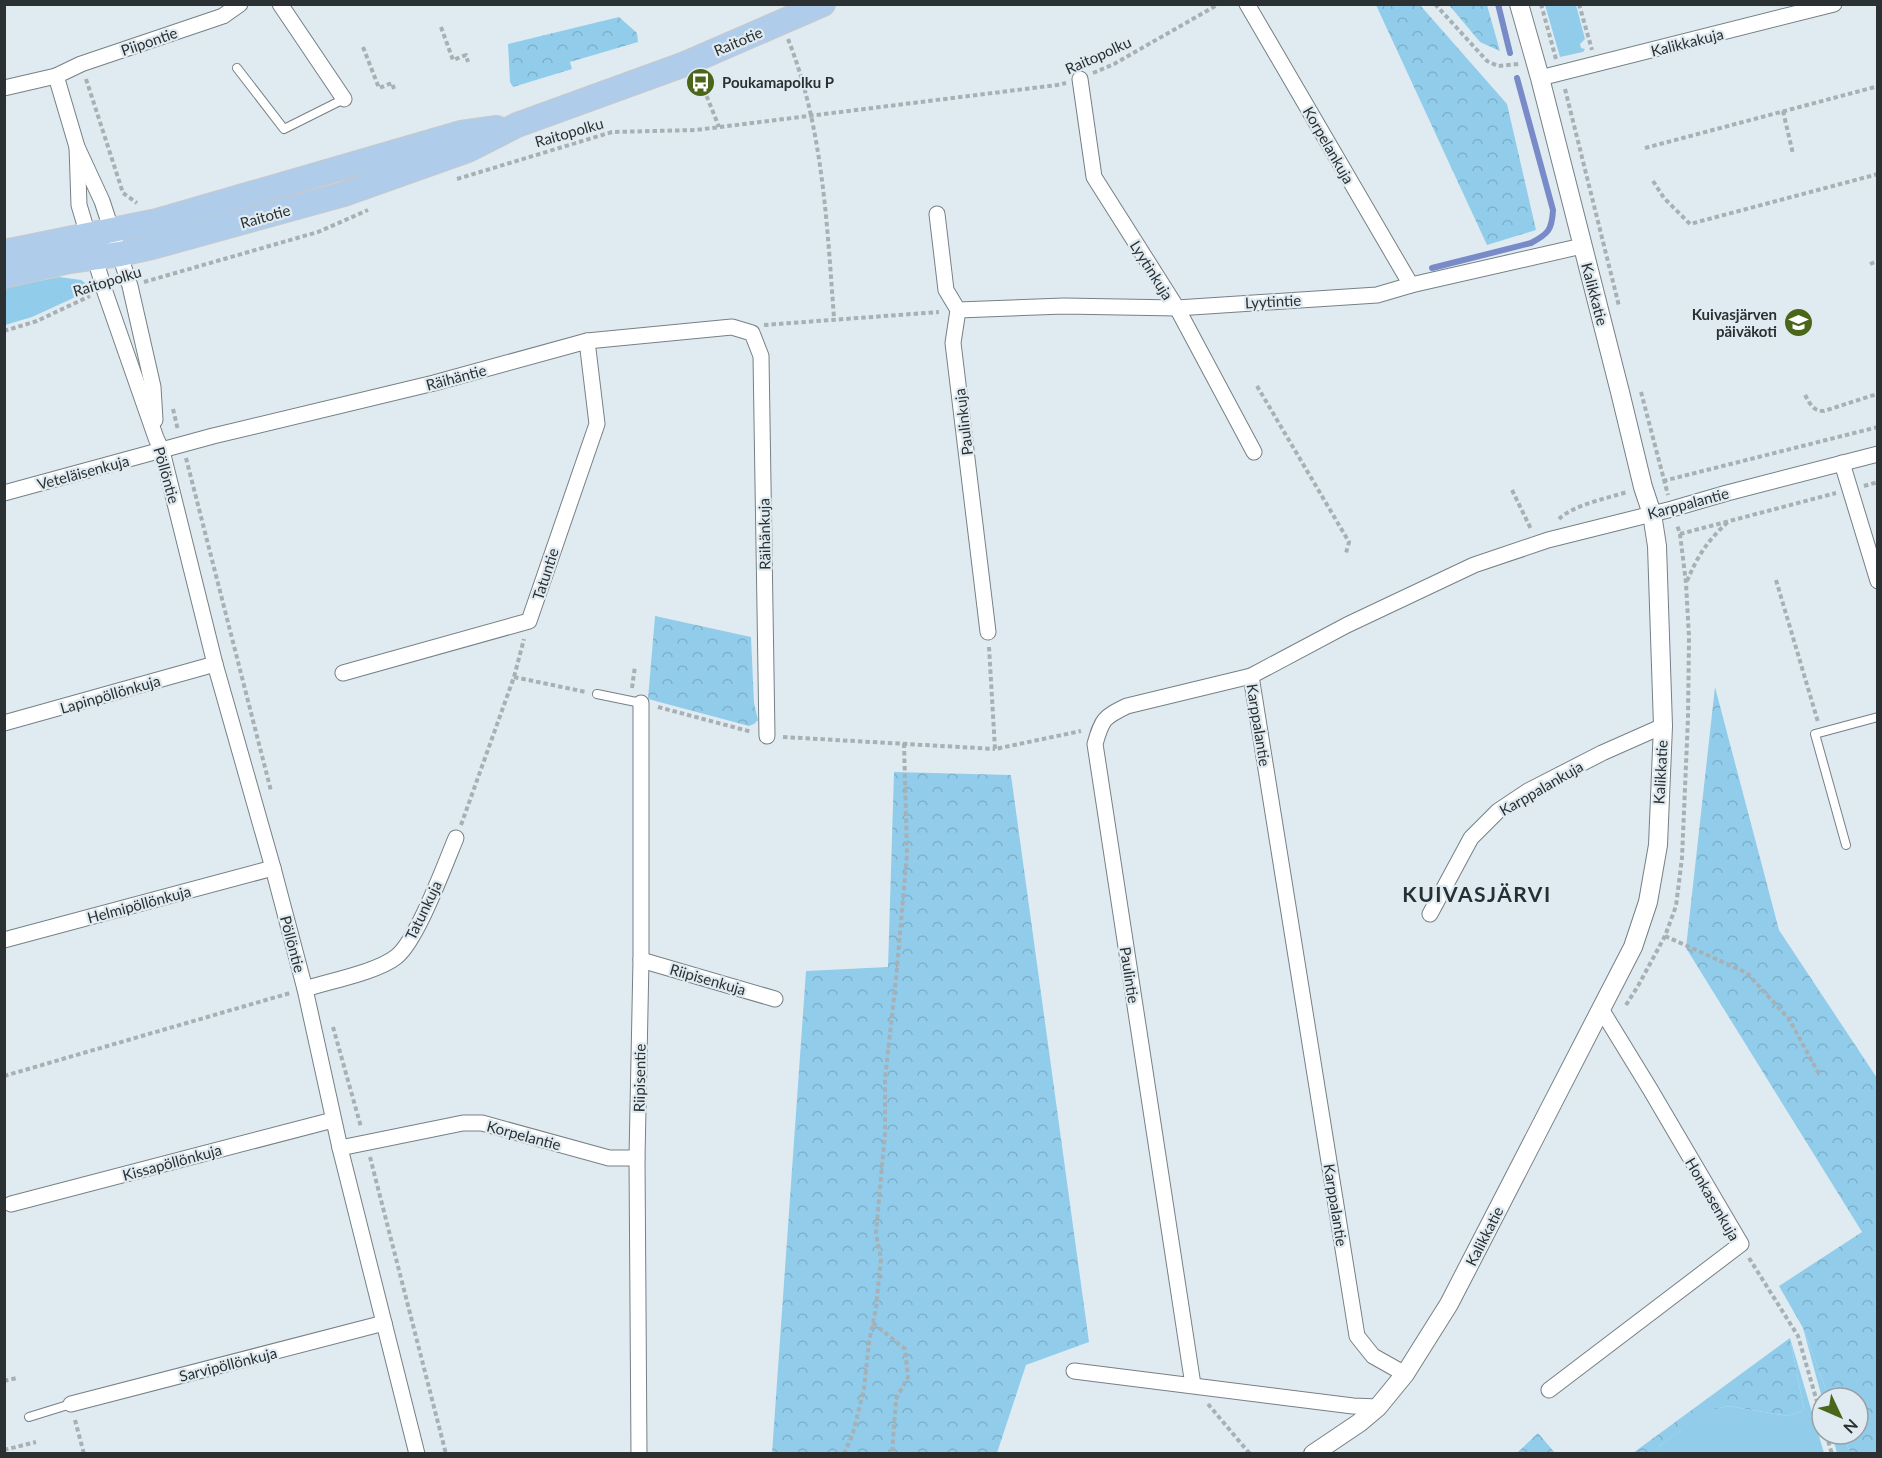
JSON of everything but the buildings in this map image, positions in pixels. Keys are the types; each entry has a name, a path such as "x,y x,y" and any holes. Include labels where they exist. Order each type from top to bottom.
{"main road":[{"name":"Raitotie","path":"4,252 91,246 120,254 152,248 344,194 468,150 517,125 685,63 823,4"},
{"name":"Raitotie","path":"4,276 91,246 112,231 147,224 461,133 517,125"}],"street":[{"name":"Piipontie","path":"4,88 56,76 81,64 223,16 240,4"},
{"path":"280,4 344,99"},
{"name":"Korpelankuja","path":"1247,4 1411,285"},
{"name":"Kalikkatie","path":"1313,1454 1378,1407 1405,1374 1449,1304 1633,947 1648,902 1658,845 1662,726 1658,546 1652,514 1643,487 1519,4"},
{"name":"Kalikkakuja","path":"1537,70 1561,74 1834,4"},
{"path":"56,76 77,147 102,201 120,254"},
{"name":"Lyytinkuja","path":"1080,79 1094,177 1176,308 1254,452"},
{"path":"77,147 80,205 91,246"},
{"path":"937,214 946,290 958,310"},
{"name":"Pöllöntie","path":"91,246 159,445 215,664 305,989 339,1148 417,1454"},
{"name":"Lyytintie","path":"958,310 1064,306 1176,308 1377,295 1411,285 1582,246"},
{"name":"Pöllöntie","path":"120,254 130,286 153,387 159,445"},
{"name":"Paulinkuja","path":"958,310 953,343 988,632"},
{"name":"Räihäntie","path":"159,445 213,436 434,383 587,340 732,327 752,333"},
{"name":"Räihänkuja","path":"752,333 761,356 767,736"},
{"name":"Tatuntie","path":"343,673 530,621 597,424 587,340"},
{"name":"Veteläisenkuja","path":"4,493 159,445"},
{"name":"Karppalantie","path":"1405,1374 1373,1356 1357,1336 1251,675 1357,620 1474,565 1543,542 1878,454"},
{"path":"1842,463 1878,581"},
{"name":"Lapinpöllönkuja","path":"4,723 215,664"},
{"path":"1100,727 1108,715 1127,706 1251,675"},
{"name":"Riipisentie","path":"635,702 641,960 637,1158 639,1454"},
{"name":"Karppalankuja","path":"1430,914 1471,838 1498,811 1528,791 1602,753 1662,726"},
{"name":"Paulintie","path":"1100,727 1095,744 1192,1385"},
{"name":"Tatunkuja","path":"305,989 371,970 396,957 409,942 456,838"},
{"name":"Helmipöllönkuja","path":"4,940 273,868"},
{"name":"Riipisenkuja","path":"641,960 775,999"},
{"name":"Honkasenkuja","path":"1549,1390 1741,1244 1601,1009"},
{"name":"Kissapöllönkuja","path":"8,1206 333,1120"},
{"name":"Korpelantie","path":"339,1148 463,1123 482,1123 609,1158 637,1158"},
{"name":"Sarvipöllönkuja","path":"71,1404 384,1323"},
{"path":"1074,1371 1353,1406 1378,1407"}],"lane":[{"path":"237,68 284,129 344,99"},
{"path":"597,694 635,702"},
{"path":"1846,845 1815,734 1878,717"},
{"path":"29,1417 71,1404"}],"path":[{"name":"Raitopolku","path":"456,179 606,134 696,130 1057,85 1080,79 1114,64 1219,4"},
{"path":"1435,4 1487,61 1498,66 1537,70"},
{"path":"1541,4 1561,74 1619,306"},
{"path":"1579,4 1593,54"},
{"path":"441,27 453,60 466,55 468,62"},
{"path":"788,39 801,71 813,117 828,233 834,318"},
{"path":"363,47 379,88 392,83 394,88"},
{"path":"81,64 123,193 140,206 147,224"},
{"path":"701,82 719,127"},
{"path":"1645,148 1878,88"},
{"path":"1783,111 1793,154"},
{"path":"1653,181 1664,198 1690,224 1878,174"},
{"name":"Raitopolku","path":"130,286 318,232 378,206"},
{"path":"1870,264 1878,261"},
{"name":"Raitopolku","path":"4,331 37,321 86,297 105,292"},
{"path":"752,333 762,325 958,310"},
{"path":"1257,386 1349,542 1346,553"},
{"path":"1640,387 1665,481"},
{"path":"1805,395 1814,408 1824,411 1877,394"},
{"path":"1512,490 1543,542 1563,515 1580,507 1665,481 1878,427"},
{"path":"1680,534 1878,482"},
{"path":"1686,583 1709,539 1729,521"},
{"path":"1776,580 1821,732"},
{"path":"456,838 513,677 530,621"},
{"path":"988,632 995,749"},
{"path":"634,666 635,702 767,736 995,749 1100,727"},
{"path":"513,677 597,694"},
{"path":"844,1454 853,1433 864,1389 881,1259 876,1233 885,1133 885,1079 907,854 904,743"},
{"path":"1665,936 1747,973 1789,1019 1819,1074"},
{"path":"4,1076 305,989"},
{"path":"1741,1244 1798,1336 1812,1386"},
{"path":"873,1323 905,1349 908,1377 896,1399 892,1454"},
{"path":"4,1381 17,1378"},
{"path":"1192,1385 1250,1454"},
{"path":"71,1404 84,1454"},
{"path":"4,1450 36,1442"}],"green space":[{"path":"1376,5 1420,5 1507,104 1536,230 1487,245"},
{"path":"1449,5 1487,5 1500,51 1480,42"},
{"path":"1545,5 1576,5 1585,39 1580,44 1581,48 1585,49 1583,52 1560,57"},
{"path":"619,17 637,33 638,42 570,62 572,69 513,87 510,82 508,44"},
{"path":"59,277 81,280 93,289 32,317 5,325 5,288"},
{"path":"655,616 751,637 754,703 758,720 754,724 749,726 648,699"},
{"path":"1715,687 1779,930 1877,1078 1877,1453 1850,1453 1847,1446 1870,1446 1870,1386 1825,1386 1803,1328 1779,1286 1862,1232 1686,948"},
{"path":"894,772 1011,775 1089,1342 1026,1365 997,1453 772,1453 806,971 888,967"},
{"path":"1803,1328 1825,1386 1819,1386"},
{"path":"1790,1338 1810,1406 1810,1446 1822,1446 1824,1453 1663,1454 1659,1446 1707,1411 1728,1406 1788,1416 1804,1410"},
{"path":"1790,1338 1804,1410 1788,1416 1728,1406 1708,1411 1659,1446 1663,1453 1633,1453"},
{"path":"1538,1433 1555,1453 1517,1453"},
{"path":"1835,1446 1847,1446 1850,1453 1837,1453"}],"waterway":[{"path":"1498,4 1510,53"},
{"path":"1432,268 1531,243 1545,234 1550,227 1553,210 1517,78"}],"place":[{"name":"Poukamapolku P","path":"701,82"},
{"name":"Kuivasjärven päiväkoti","path":"1798,323"}],"district":[{"name":"KUIVASJÄRVI","path":"1477,893"}]}
